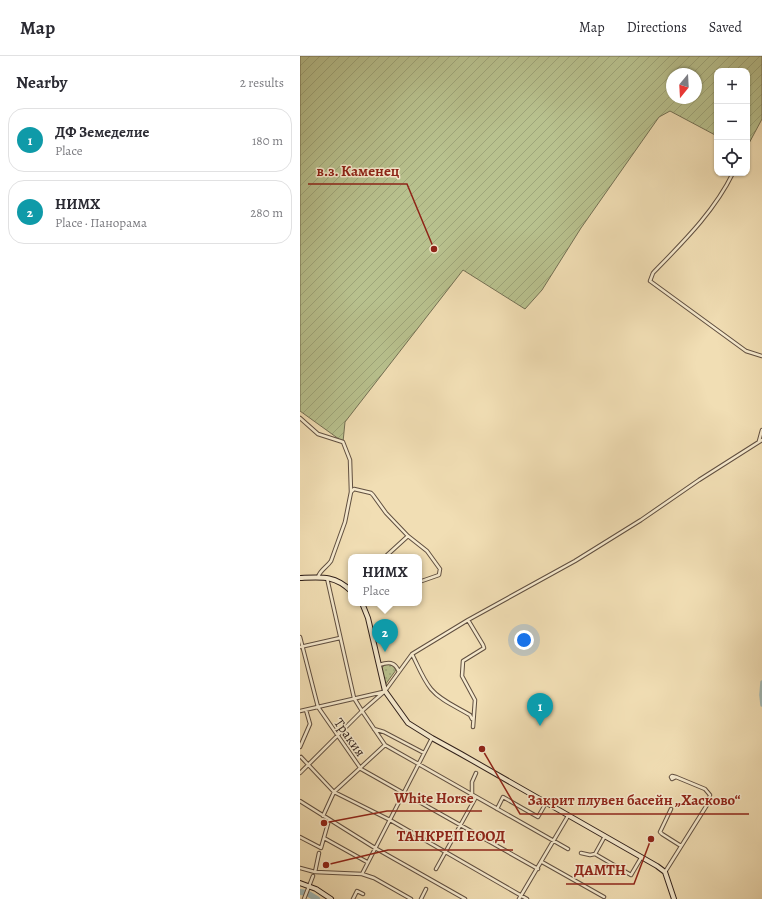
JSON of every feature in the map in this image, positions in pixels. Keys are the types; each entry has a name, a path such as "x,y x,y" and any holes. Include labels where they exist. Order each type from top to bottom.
{"street":[{"path":"732,176 705,217 653,274 650,281 746,351 762,356"},
{"path":"300,418 318,434 343,442 350,460 351,492 345,522 336,550 329,565 319,573 318,577"},
{"path":"300,773 362,711 385,691 412,654 468,620 575,561 628,528 760,441 762,430"},
{"path":"351,492 354,489 371,493 386,513 408,536 427,551 440,569 439,575 422,581"},
{"path":"387,554 408,536"},
{"path":"327,577 354,698 385,745 568,849"},
{"path":"300,578 327,577 348,587"},
{"path":"363,606 368,618 385,691 408,723 665,872 674,899"},
{"path":"468,620 484,648 463,662 462,676 475,700 472,720 473,727"},
{"name":"Тракия","path":"300,638 301,647 318,707 360,768 538,869"},
{"path":"301,647 340,638"},
{"path":"412,654 426,682 432,690 441,698 470,715 472,720"},
{"path":"378,665 393,663 397,666 399,672"},
{"path":"300,712 385,691"},
{"path":"300,747 310,724 306,710"},
{"path":"374,729 384,732 424,753"},
{"path":"362,874 432,738"},
{"path":"323,816 334,792 385,745"},
{"path":"300,756 334,792 390,820 520,898 527,899"},
{"path":"472,794 472,782 476,774"},
{"path":"665,872 707,805 710,795 705,789 676,777"},
{"path":"436,869 476,797"},
{"path":"497,809 503,797 538,817 546,802"},
{"path":"300,801 375,848 465,899"},
{"path":"671,809 660,832 681,846"},
{"path":"520,898 568,815"},
{"path":"300,837 321,848 329,820"},
{"path":"594,854 605,836"},
{"path":"324,838 367,862"},
{"path":"315,872 319,853"},
{"path":"582,853 590,855 594,854 631,875 641,858"},
{"path":"542,862 604,897"},
{"path":"300,868 315,872 362,874 374,878 411,899"},
{"path":"304,899 313,876"},
{"path":"300,883 319,890 331,899"},
{"path":"420,899 426,889"},
{"path":"353,899 357,891 363,894"}],"green space":[{"path":"300,56 762,56 762,119 750,141 750,68 714,68 714,134 670,111 659,117 581,228 542,290 525,309 463,270 345,422 343,442 300,411"},
{"path":"388,664 393,666 396,670 385,685 381,668"}],"waterway":[{"path":"762,682 762,705"},
{"path":"300,892 307,893 317,899"}],"place":[{"name":"в.з. Каменец","path":"434,249"},
{"name":"НИМХ","path":"385,652"},
{"name":"ДФ Земеделие","path":"540,726"},
{"name":"Закрит плувен басейн „Хасково“","path":"482,749"},
{"name":"White Horse","path":"324,823"},
{"name":"ДАМТН","path":"651,839"},
{"name":"ТАНКРЕП ЕООД","path":"326,865"}]}
